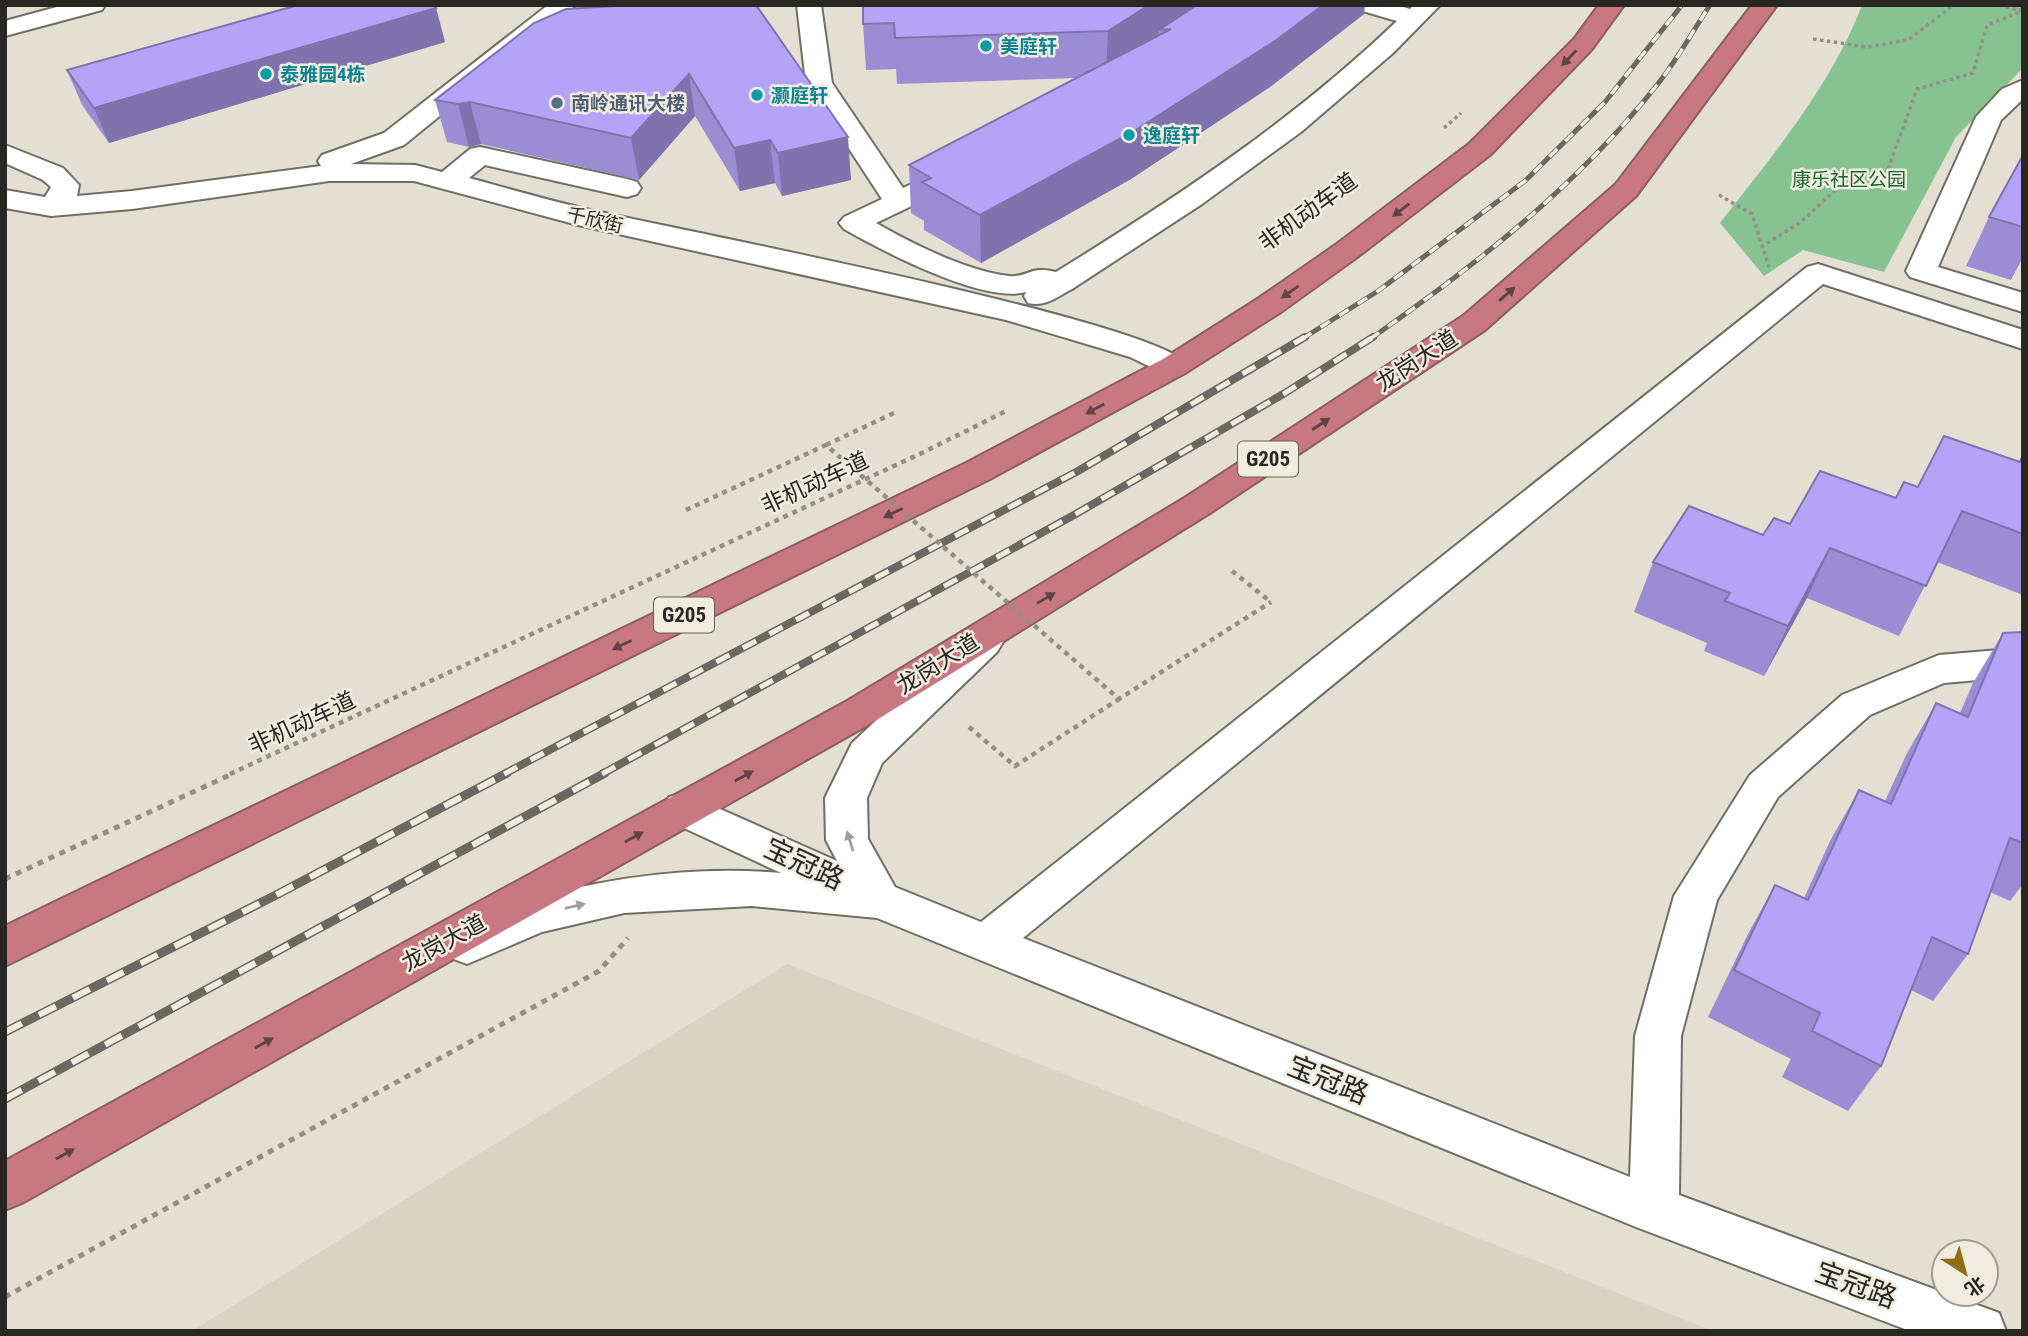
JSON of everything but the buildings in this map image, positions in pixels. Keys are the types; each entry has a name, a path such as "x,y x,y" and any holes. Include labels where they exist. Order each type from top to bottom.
{"highway":[{"name":"G205","path":"5,947 978,471 1174,366 1270,306 1480,149 1583,44 1612,5"},
{"name":"龙岗大道","path":"5,1187 861,711 1198,505 1474,323 1626,190 1765,5"}],"street":[{"path":"5,29 93,5"},
{"path":"329,173 332,161 343,155 394,139 564,5"},
{"path":"809,5 819,83 898,202"},
{"path":"1367,5 1421,12"},
{"path":"1013,312 1173,210 1269,142 1349,78 1421,12"},
{"path":"2023,88 2011,95 1989,117 1921,271 2023,303"},
{"path":"5,153 53,174 65,186 64,194 51,208"},
{"path":"447,182 480,155 627,188"},
{"path":"981,161 854,223 912,255 990,282 1015,286 1040,277 1061,283"},
{"name":"千欣街","path":"8,202 51,208 132,200 329,173 415,173 729,251 1013,312 1141,350 1174,366"},
{"path":"986,943 1818,273 2023,340"},
{"path":"880,900 847,841 846,798 866,754 1005,623"},
{"path":"1654,1210 1657,1036 1696,896 1764,786 1856,705 1940,669 2023,662"},
{"name":"宝冠路","path":"684,809 880,900 986,943 1654,1210 1980,1331"},
{"path":"331,1006 535,916 624,895 752,888 880,900"}],"path":[{"path":"1813,39 1867,47 1908,40 1954,5"},
{"path":"1999,5 2022,11"},
{"path":"2020,5 2022,11"},
{"path":"1761,247 1801,222 1847,179 1887,172 1917,89 1973,73 1987,25 2022,11"},
{"path":"1437,135 1466,109"},
{"path":"1719,195 1752,214 1761,247 1782,302"},
{"name":"非机动车道","path":"5,879 1010,409"},
{"path":"686,510 894,413"},
{"path":"826,445 1119,699"},
{"path":"968,727 1015,766 1271,602 1233,571"},
{"path":"5,1297 598,971 632,934"}],"shaded area":[{"path":"787,964 1713,1331 192,1331"}],"green space":[{"name":"康乐社区公园","path":"1862,5 2023,5 2023,68 1956,137 1884,272 1803,250 1764,276 1720,223 1817,92 1849,35"}],"railway":[{"path":"1302,339 1378,291 1525,181 1605,102 1682,5"},
{"path":"1371,338 1486,253 1559,191 1626,122 1657,85 1710,5"},
{"path":"504,774 1078,471 1305,337"},
{"path":"602,774 1074,515 1285,393 1371,338"},
{"path":"5,1032 278,894 507,773"},
{"path":"5,1099 605,773"}],"place":[{"name":"美庭轩","path":"986,46"},
{"name":"泰雅园4栋","path":"266,74"},
{"name":"灏庭轩","path":"757,95"},
{"name":"南岭通讯大楼","path":"557,103"},
{"name":"逸庭轩","path":"1129,135"}]}
